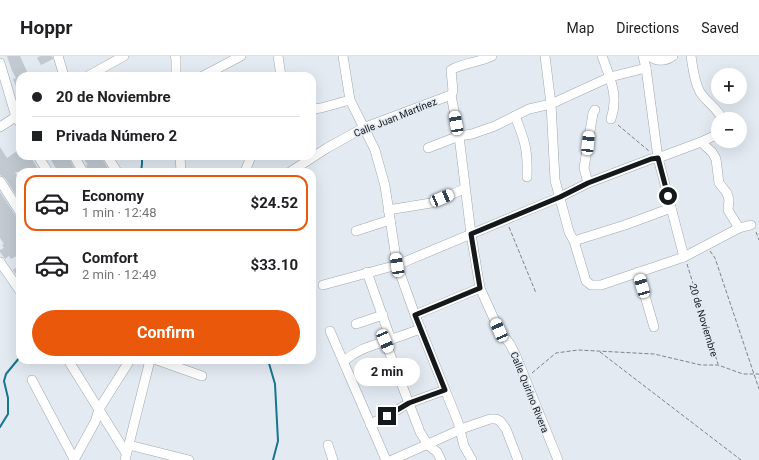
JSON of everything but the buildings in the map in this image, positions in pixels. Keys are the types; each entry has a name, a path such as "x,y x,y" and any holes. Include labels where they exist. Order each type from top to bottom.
{"street":[{"path":"58,56 63,72"},
{"path":"105,72 124,56"},
{"path":"175,56 176,72"},
{"path":"211,72 241,56"},
{"path":"278,56 280,72"},
{"path":"343,56 350,100 375,150 385,186 397,265 415,315 462,430 464,446 472,460"},
{"path":"452,95 454,91 451,70 460,65 484,60 492,56"},
{"path":"545,56 551,104 555,180 569,232 574,241 586,281 591,285 601,285 684,258 739,228 751,225"},
{"path":"602,56 610,77 615,98 611,119"},
{"path":"643,56 646,68 658,158 684,258"},
{"path":"649,56 656,61 661,61 673,56"},
{"path":"691,56 694,75 700,92 718,112"},
{"path":"0,63 16,109"},
{"path":"428,148 459,136 472,134 495,126 529,109 551,104 610,77 646,68"},
{"name":"Calle Juan Martínez","path":"316,155 363,128 452,95"},
{"name":"Calle Quirino Rivera","path":"452,95 459,136 464,189 480,288 499,330 510,344 516,356 558,460"},
{"path":"316,109 350,100"},
{"path":"588,183 584,168 593,113 595,110"},
{"path":"515,116 525,140 528,156 527,177"},
{"path":"0,127 16,119"},
{"path":"323,285 397,265 560,197 588,183 711,138"},
{"path":"702,142 712,152 716,159 718,183 727,193 729,200 728,210 739,228"},
{"name":"Calle Juan Martínez","path":"296,168 308,160"},
{"path":"0,181 16,206"},
{"path":"388,210 431,203 464,189"},
{"path":"574,241 625,225 671,208"},
{"path":"356,231 390,220"},
{"path":"0,262 16,285"},
{"path":"367,272 383,315 388,340 420,432 428,445 437,452 441,460"},
{"path":"638,272 654,327"},
{"path":"415,315 480,288"},
{"path":"356,324 383,315"},
{"path":"344,361 354,352 368,346 421,329"},
{"path":"330,331 386,460"},
{"path":"71,364 127,453"},
{"path":"74,459 95,422 99,409 126,364"},
{"path":"127,453 149,364"},
{"path":"168,364 202,376"},
{"path":"32,380 74,459"},
{"path":"370,424 409,403 445,390"},
{"path":"392,460 462,430 490,419 496,419 500,421 506,429 518,460"},
{"path":"328,446 333,460"},
{"path":"127,453 189,460"}],"path":[{"path":"611,119 658,158"},
{"path":"506,219 536,293"},
{"path":"751,225 755,229 759,240"},
{"path":"706,246 715,258 759,389"},
{"name":"20 de Noviembre","path":"684,258 718,365 743,374 759,374"},
{"path":"524,378 556,354 578,350 654,354 701,364 718,365"},
{"path":"599,351 741,460"}],"waterway":[{"path":"142,160 142,168"},
{"path":"0,427 8,414 8,398 4,381 6,374 16,362"},
{"path":"269,364 275,384 278,441 273,460"}],"route":[{"path":"387,416 409,403 445,390 415,315 480,288 471,234 560,197 588,183 651,159 658,158 668,196"}]}
